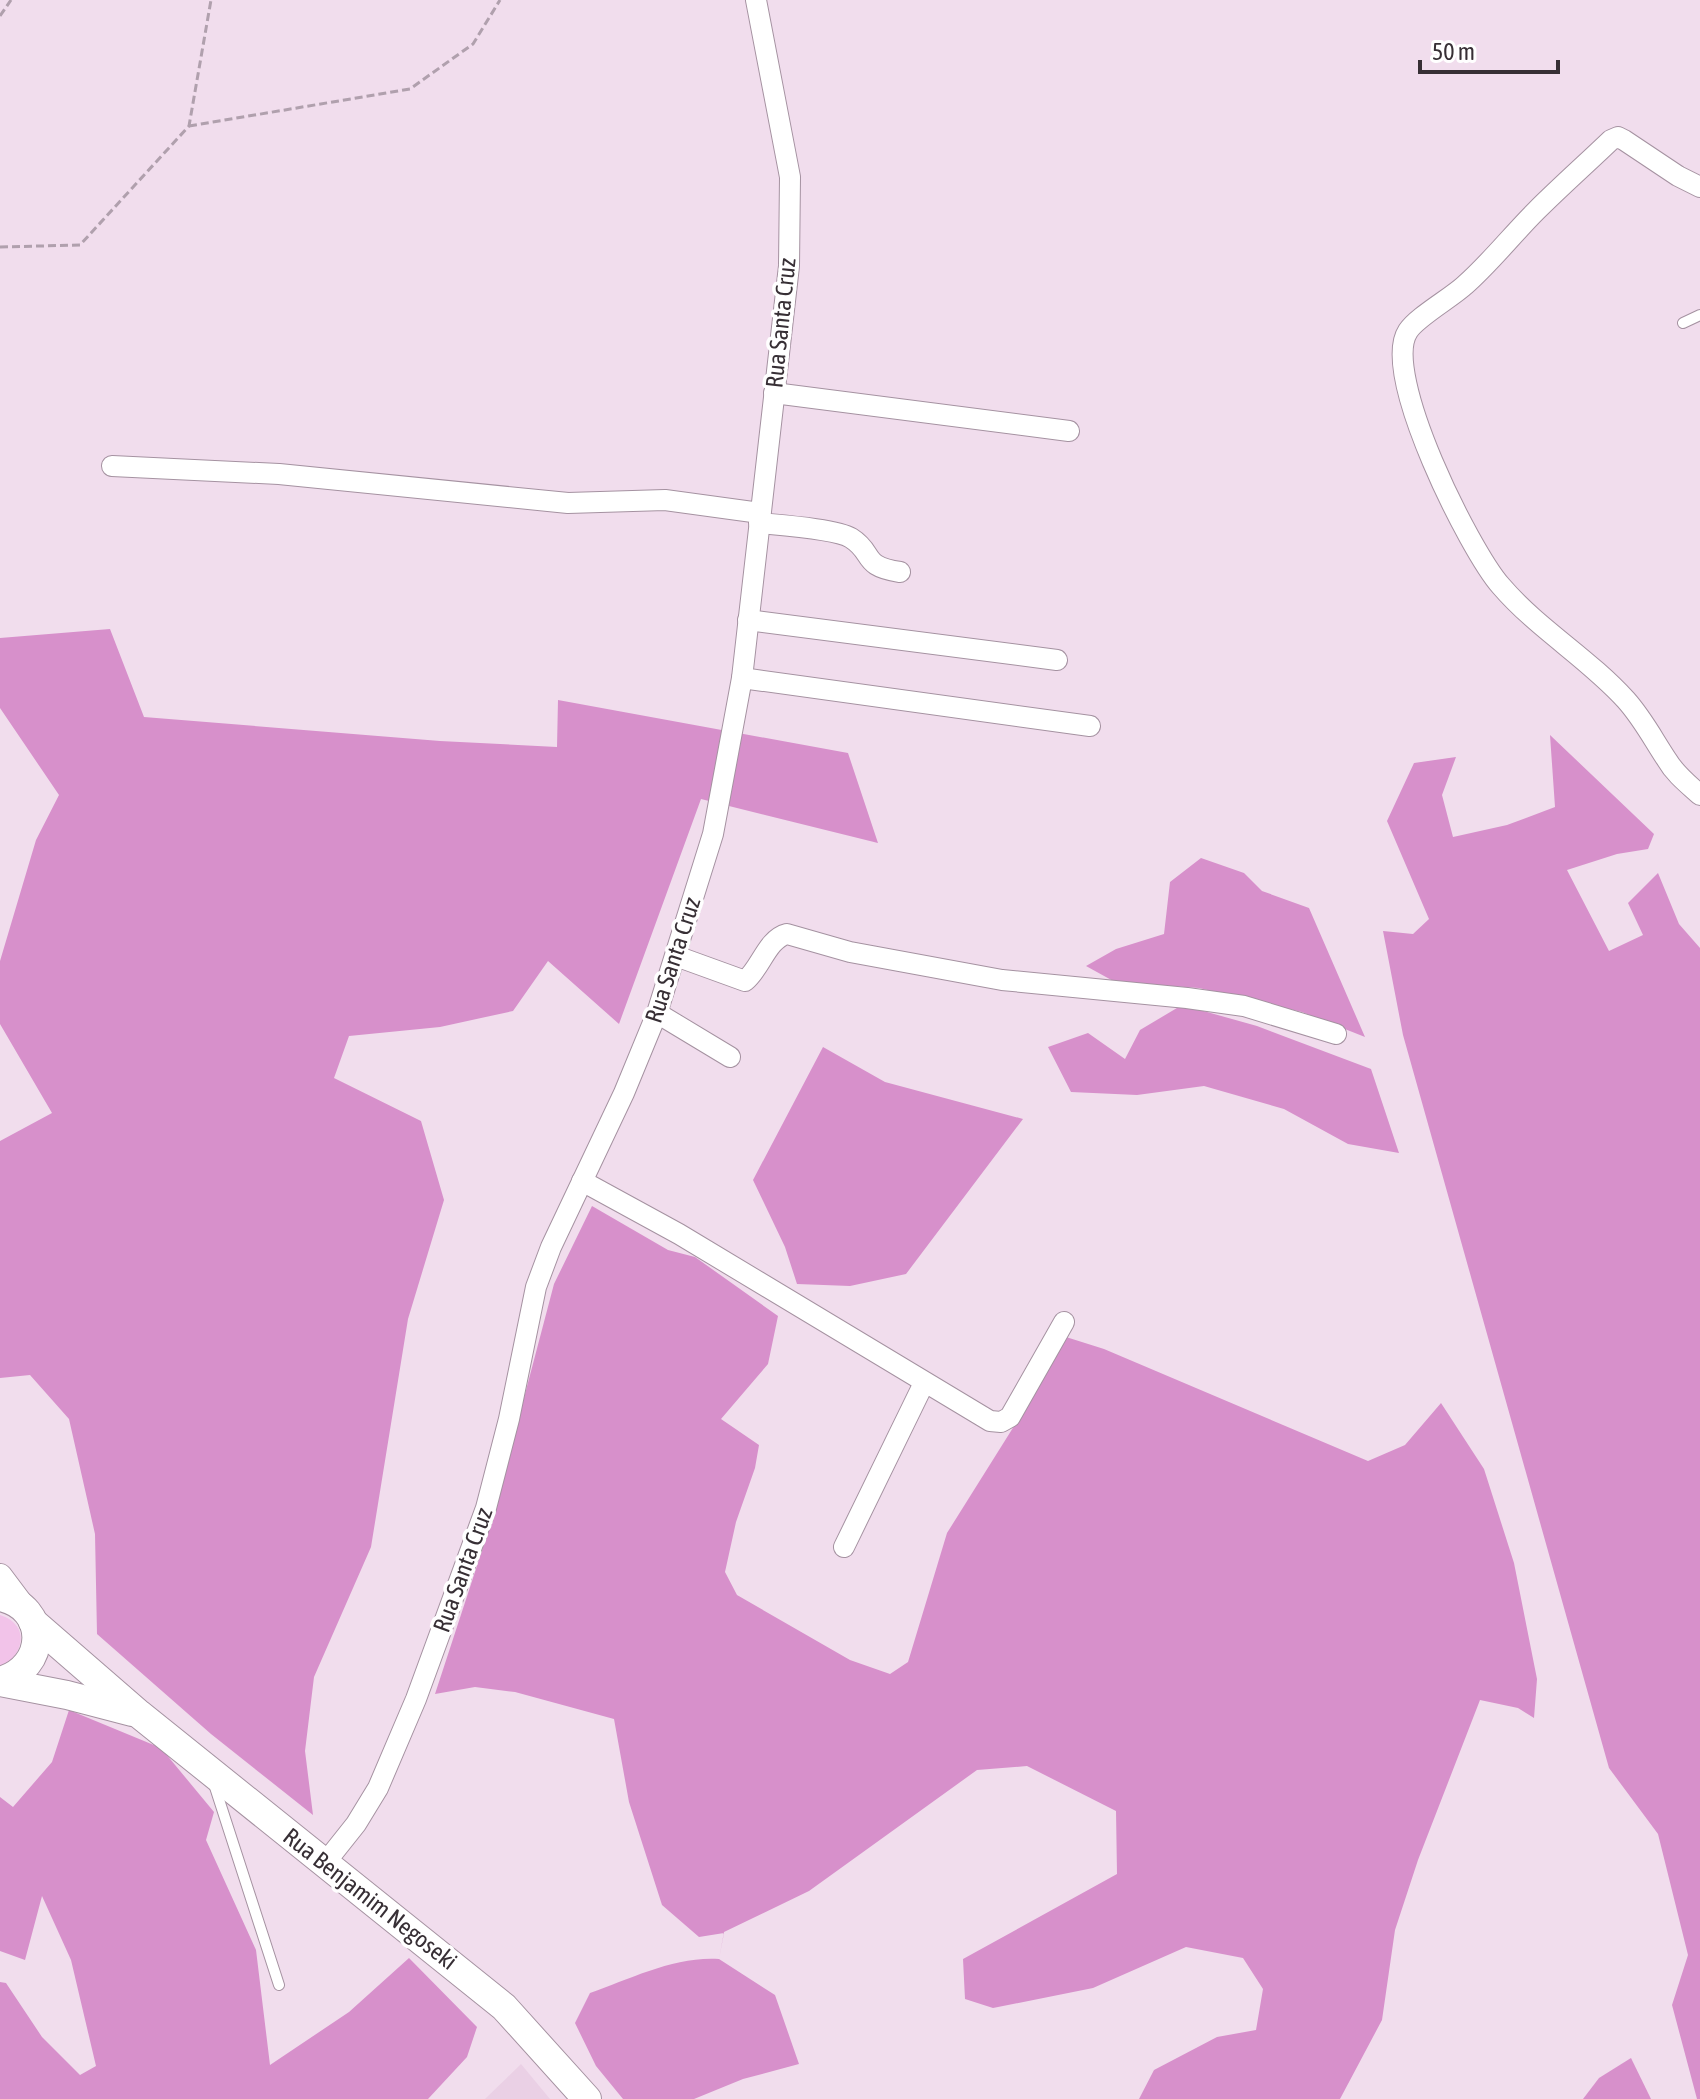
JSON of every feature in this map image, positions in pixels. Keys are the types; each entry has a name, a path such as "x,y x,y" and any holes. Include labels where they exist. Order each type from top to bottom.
{"main road":[{"name":"Rua Benjamim Negoseki","path":"0,1597 16,1602 139,1714 504,2007 587,2099"},
{"path":"0,1682 23,1671 31,1660 37,1634 29,1616"},
{"name":"Rua Benjamim Negoseki","path":"0,1682 139,1714"}],"street":[{"name":"Rua Santa Cruz","path":"325,1863 356,1824 378,1788 416,1699 486,1508 509,1419 536,1287 551,1247 624,1093 657,1013 713,834 742,678 789,266 790,177 756,0"},
{"path":"1700,187 1624,140 1618,137 1611,140 1538,209 1466,285 1409,330 1404,342 1407,386 1421,429 1443,486 1480,557 1508,593 1622,696 1653,734 1667,761 1700,795"},
{"path":"774,393 1069,431"},
{"path":"112,466 279,474 568,503 679,501 845,535 859,544 876,566 900,572"},
{"path":"748,620 1057,660"},
{"path":"742,678 1090,726"},
{"path":"676,956 745,981 775,940 787,934 850,952 1002,980 1244,1006 1336,1034"},
{"path":"657,1013 730,1057"},
{"path":"582,1181 679,1234 980,1417 1001,1422 1010,1417 1064,1322"},
{"path":"844,1547 924,1383"},
{"path":"0,1576 29,1616"}],"lane":[{"path":"1683,323 1700,315"},
{"path":"210,1771 279,1985"}],"path":[{"path":"0,16 11,0"},
{"path":"0,247 80,245 189,126 211,0"},
{"path":"189,126 410,89 473,44 500,0"}],"shaded area":[{"path":"110,629 144,717 440,741 557,747 558,700 848,753 878,843 701,799 619,1024 548,961 513,1011 440,1027 349,1036 334,1078 421,1121 444,1200 408,1319 371,1547 314,1677 305,1751 313,1815 211,1734 97,1634 95,1534 69,1419 30,1375 0,1378 0,1141 52,1113 0,1024 0,961 36,840 59,795 0,708 0,638"},
{"path":"1550,735 1654,834 1648,849 1617,854 1567,870 1609,951 1643,935 1628,903 1658,873 1679,924 1700,948 1700,2099 1697,2099 1672,2005 1688,1955 1658,1834 1609,1768 1403,1035 1383,931 1413,934 1429,919 1387,821 1414,763 1456,757 1442,795 1453,837 1507,825 1555,807"},
{"path":"1201,858 1244,873 1262,891 1309,908 1365,1037 1302,1012 1199,988 1115,982 1086,966 1116,949 1164,934 1170,882"},
{"path":"1182,1005 1257,1026 1371,1069 1399,1153 1348,1144 1284,1109 1204,1086 1137,1095 1071,1092 1048,1047 1088,1033 1125,1059 1140,1030"},
{"path":"823,1047 885,1082 1023,1119 906,1274 850,1286 797,1284 785,1247 753,1180"},
{"path":"592,1206 668,1250 695,1257 778,1316 768,1364 721,1419 759,1445 725,1572 737,1595 850,1660 890,1674 908,1662 947,1533 1066,1337 1104,1349 1368,1461 1405,1445 1441,1403 1484,1469 1514,1563 1537,1679 1534,1718 1518,1708 1480,1700 1418,1860 1395,1930 1382,2020 1340,2099 1139,2099 1154,2070 1217,2037 1256,2030 1263,1989 1243,1958 1186,1947 1093,1988 993,2008 965,1999 963,1959 1117,1874 1116,1811 1027,1766 977,1770 809,1891 724,1933 699,1937 662,1905 629,1802 614,1719 515,1692 475,1687 435,1694 491,1523 554,1284"},
{"path":"0,1615 16,1626 21,1640 14,1656 0,1668"},
{"path":"69,1710 161,1748 214,1812 206,1840 256,1950 270,2065 349,2012 409,1958 477,2027 467,2057 428,2099 0,2099 0,1982 6,1983 42,2037 80,2075 96,2066 71,1960 42,1896 25,1960 0,1951 0,1797 13,1807 52,1762"},
{"path":"719,1959 775,1995 799,2064 743,2079 694,2099 623,2099 596,2066 575,2023 590,1993 669,1965"},
{"path":"1631,2058 1651,2099 1583,2099 1599,2078"},
{"path":"521,2064 550,2099 485,2099"}]}
